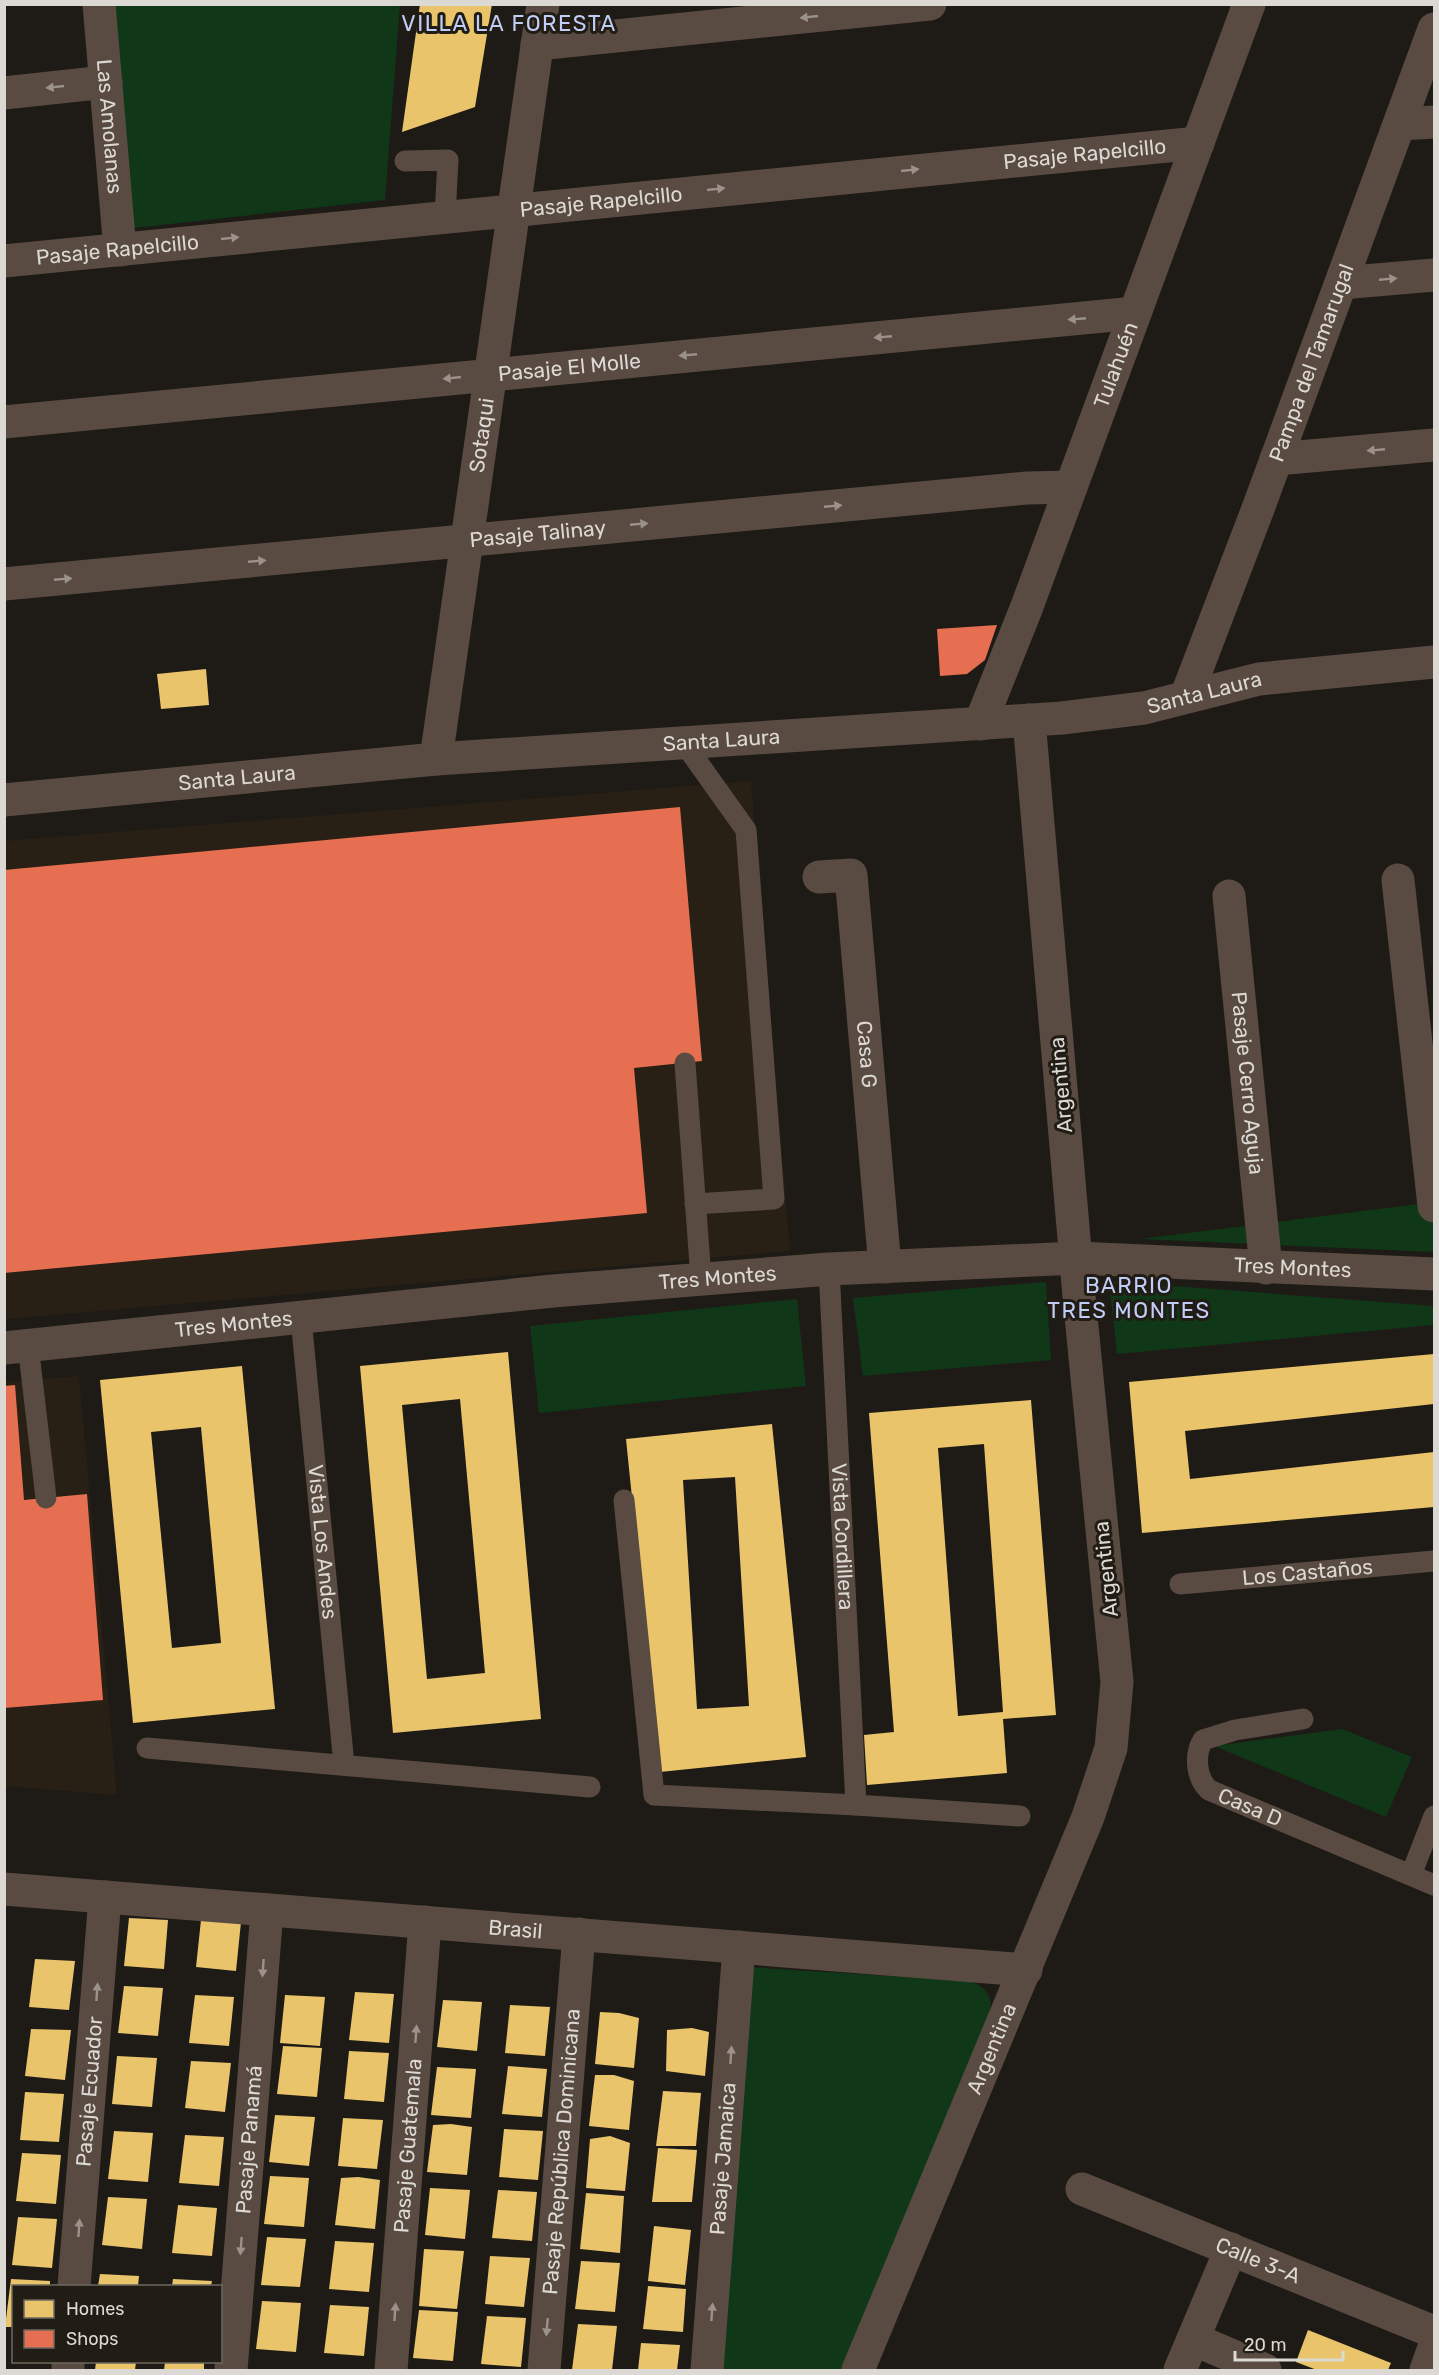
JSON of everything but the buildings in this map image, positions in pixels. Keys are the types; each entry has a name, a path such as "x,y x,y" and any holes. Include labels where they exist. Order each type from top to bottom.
{"street":[{"name":"Las Amolanas","path":"99,4 120,249"},
{"name":"Sotaqui","path":"436,759 543,4"},
{"path":"537,44 930,4"},
{"name":"Tulahuén","path":"981,724 1249,4"},
{"name":"Pampa del Tamarugal","path":"1186,696 1434,29"},
{"path":"4,93 106,82"},
{"path":"1400,124 1434,122"},
{"name":"Pasaje Rapelcillo","path":"4,261 1198,143"},
{"path":"1341,283 1434,275"},
{"name":"Pasaje El Molle","path":"4,422 1135,313"},
{"path":"1276,459 1434,445"},
{"name":"Pasaje Talinay","path":"4,584 1016,489 1071,487"},
{"name":"Santa Laura","path":"4,800 436,759 1112,714 1230,684 1291,674 1434,662"},
{"name":"Argentina","path":"858,2370 1026,1970 1102,1776 1111,1748 1118,1682 1029,720"},
{"name":"Casa G","path":"819,878 851,875 885,1267"},
{"path":"1398,880 1434,1206"},
{"name":"Pasaje Cerro Aguja","path":"1229,896 1266,1268"},
{"name":"Tres Montes","path":"16,1346 701,1278 829,1269 1077,1258 1434,1274"},
{"name":"Brasil","path":"4,1889 1026,1970"},
{"name":"Pasaje Ecuador","path":"74,2285 105,1897"},
{"name":"Pasaje Panamá","path":"231,2370 267,1910"},
{"name":"Pasaje Guatemala","path":"391,2370 425,1922"},
{"name":"Pasaje República Dominicana","path":"544,2370 579,1934"},
{"name":"Pasaje Jamaica","path":"707,2370 739,1947"},
{"name":"Calle 3-A","path":"1082,2189 1434,2331"},
{"path":"1180,2370 1231,2249"},
{"path":"1193,2339 1265,2370"},
{"path":"1426,2370 1434,2348"}],"lane":[{"path":"405,161 448,160 445,216"},
{"path":"684,743 746,830 774,1198 695,1204"},
{"path":"685,1063 701,1278"},
{"name":"Vista Cordillera","path":"829,1269 856,1804"},
{"name":"Vista Los Andes","path":"301,1318 344,1765"},
{"path":"16,1346 45,1498"},
{"path":"624,1500 654,1795 856,1804 1020,1816"},
{"name":"Los Castaños","path":"1180,1584 1434,1561"},
{"name":"Casa D","path":"1303,1719 1209,1736 1200,1746 1198,1764 1202,1783 1209,1790 1434,1885"},
{"path":"147,1748 590,1787"},
{"path":"1411,1875 1434,1816"}],"shaded area":[{"path":"751,781 790,1251 5,1319 5,841"},
{"path":"79,1376 117,1795 5,1786 5,1382"}],"green space":[{"path":"115,5 400,5 385,200 134,228"},
{"path":"1434,1202 1434,1252 1140,1239"},
{"path":"1109,1281 1434,1306 1434,1325 1117,1354"},
{"path":"1046,1282 1051,1360 863,1376 853,1298"},
{"path":"797,1299 806,1386 539,1413 530,1326"},
{"path":"1342,1729 1412,1757 1386,1817 1214,1746"},
{"path":"748,1967 968,1981 979,1985 989,1996 990,2013 843,2370 716,2370"}],"district":[{"name":"VILLA LA FORESTA","path":"509,23"},
{"name":"BARRIO TRES MONTES","path":"1129,1298"}]}
